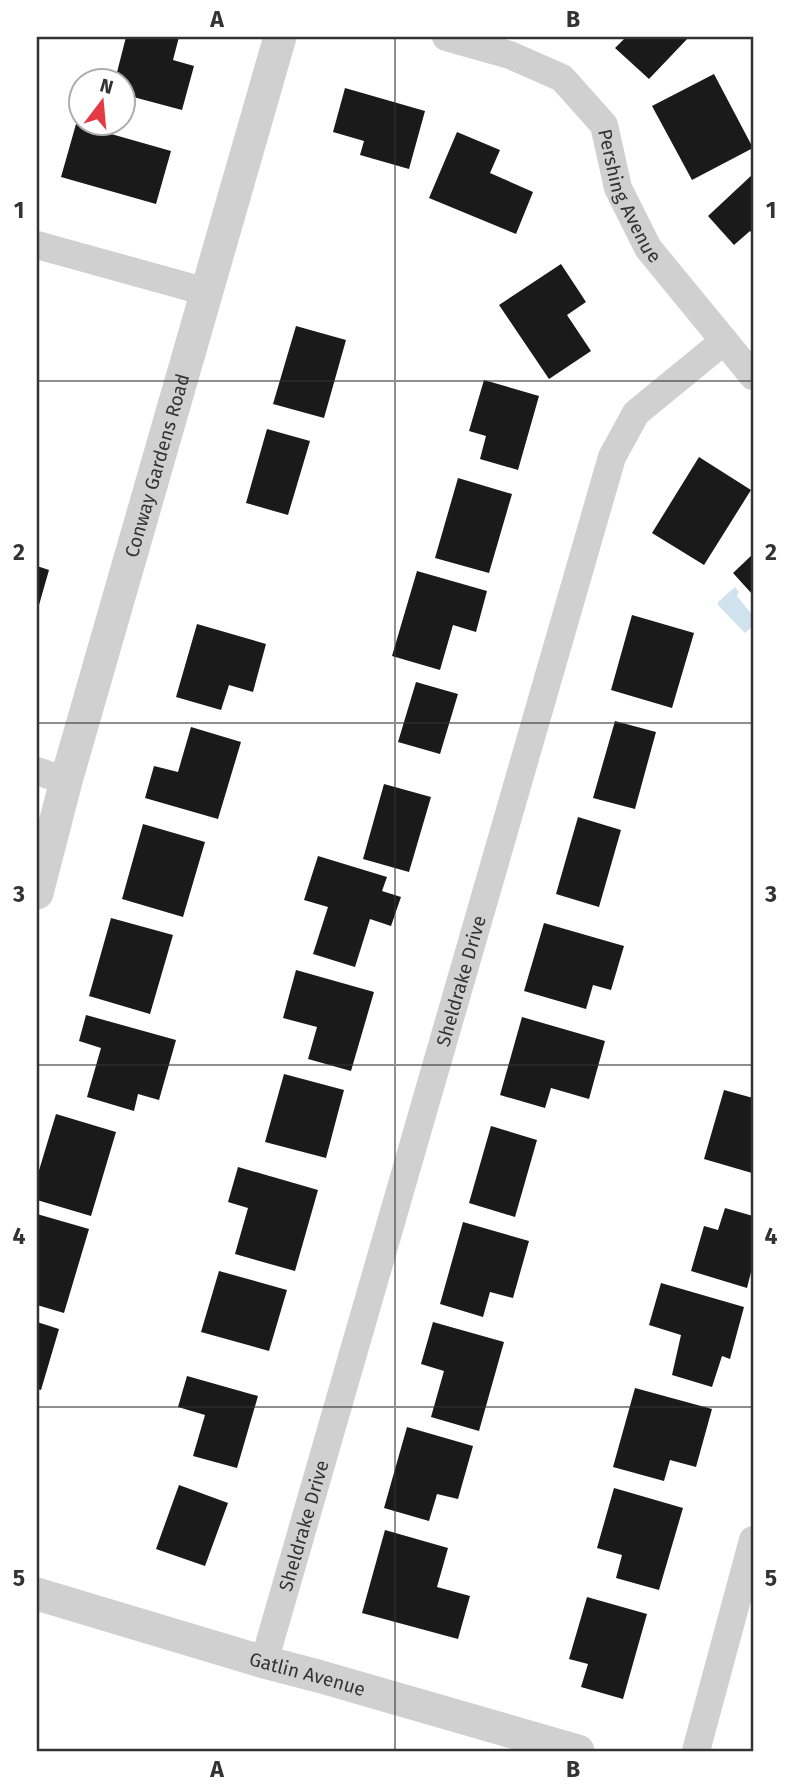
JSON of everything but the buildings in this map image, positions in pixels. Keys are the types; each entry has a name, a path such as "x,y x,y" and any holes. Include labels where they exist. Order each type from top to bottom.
{"street":[{"name":"Conway Gardens Road","path":"37,893 51,776 207,292 281,37"},
{"name":"Pershing Avenue","path":"446,37 510,55 562,78 604,125 618,188 648,248 753,376"},
{"path":"37,246 207,292"},
{"name":"Sheldrake Drive","path":"264,1662 612,457 636,413 724,341"},
{"path":"696,1751 753,1540"},
{"name":"Gatlin Avenue","path":"37,1594 578,1751"}],"water":[{"path":"735,587 739,592 737,596 753,616 753,626 745,633 718,605"}]}
